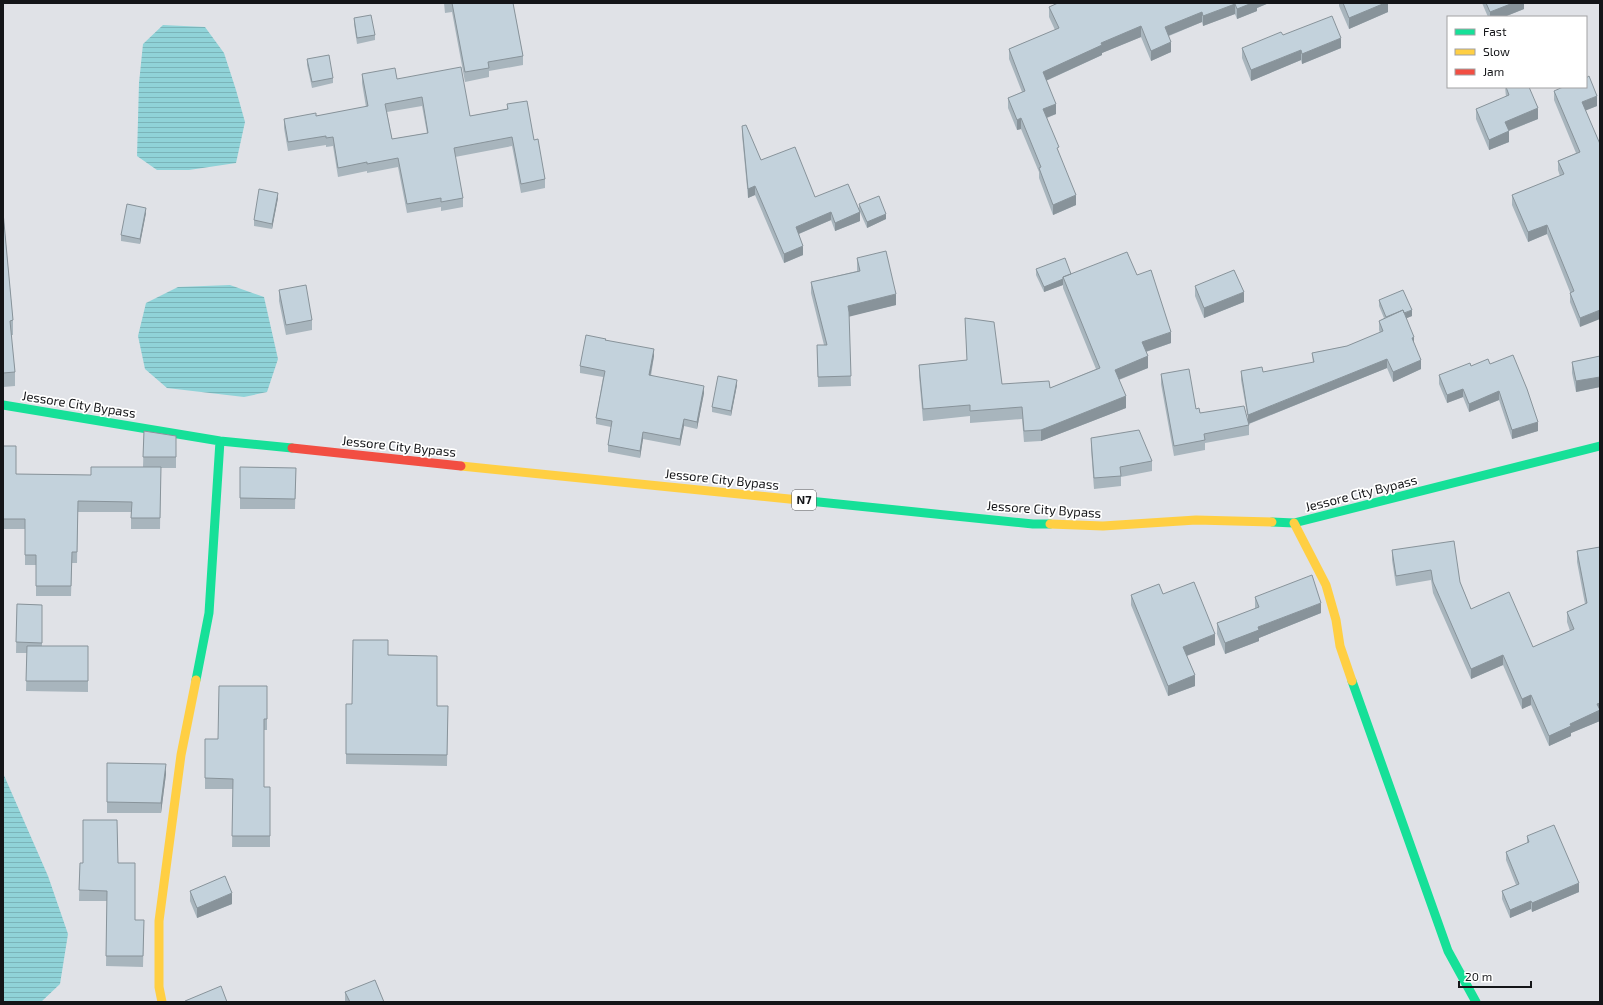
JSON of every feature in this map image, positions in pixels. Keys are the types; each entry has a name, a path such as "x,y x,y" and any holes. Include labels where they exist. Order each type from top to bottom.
{"main road":[{"name":"Jessore City Bypass","path":"3,405 220,441 1033,524 1103,526 1196,520 1294,523 1600,446"},
{"path":"162,1002 159,988 159,921 181,755 209,612 220,441"},
{"path":"1294,523 1326,585 1336,620 1340,646 1448,951 1476,1002"}],"water":[{"path":"163,25 205,27 224,53 245,122 236,163 189,170 157,170 137,156 139,83 143,44"},
{"path":"230,285 264,297 278,359 267,392 244,397 167,388 145,369 138,336 146,303 178,287"},
{"path":"3,773 48,876 68,934 60,984 41,1002 3,1002"}],"building":[{"path":"452,3 513,3 523,56 488,62 489,68 465,72"},
{"path":"1058,3 1252,3 1237,9 1235,4 1203,16 1202,12 1165,27 1171,42 1151,51 1141,26 1101,43 1102,45 1043,72 1056,104 1043,109 1059,147 1057,148 1076,195 1053,205 1039,168 1041,167 1021,118 1017,120 1008,98 1025,91 1009,49 1059,28 1049,7"},
{"path":"1343,3 1385,3 1349,18"},
{"path":"1486,3 1513,3 1490,12"},
{"path":"371,15 375,35 357,38 354,18"},
{"path":"1332,16 1341,38 1302,54 1301,50 1251,70 1242,48 1281,32 1283,35"},
{"path":"329,55 333,78 312,82 307,59"},
{"path":"461,67 470,116 508,109 507,104 527,101 534,140 538,139 545,179 521,184 512,137 454,148 463,198 441,202 441,198 407,204 398,158 338,168 333,137 326,138 326,136 288,142 284,119 316,113 316,116 368,106 362,74 395,68 397,79","holes":["422,97 428,133 392,139 385,104"]},
{"path":"1589,76 1597,96 1582,102 1600,144 1600,310 1580,318 1570,293 1574,291 1547,225 1528,232 1512,195 1564,174 1558,161 1580,152 1554,91 1561,88 1587,88 1587,77"},
{"path":"1506,88 1529,88 1538,108 1505,122 1509,131 1489,140 1476,109 1509,95"},
{"path":"746,125 761,160 795,147 815,197 848,184 860,212 835,223 831,212 796,227 803,246 784,254 755,186 748,189 742,126"},
{"path":"259,189 278,193 272,224 254,220"},
{"path":"879,196 886,214 867,222 859,204"},
{"path":"127,204 146,208 140,239 121,235"},
{"path":"3,212 13,320 10,321 15,372 3,373"},
{"path":"886,251 896,294 848,306 851,376 818,377 817,345 827,345 811,282 860,271 857,258"},
{"path":"1127,252 1137,275 1151,270 1171,332 1142,342 1148,356 1115,370 1126,396 1041,430 1024,431 1022,407 970,411 970,405 923,409 919,365 967,360 965,318 994,322 1002,384 1049,381 1050,388 1100,368 1063,277"},
{"path":"1065,258 1071,274 1044,287 1036,269"},
{"path":"1234,270 1244,292 1204,308 1195,286"},
{"path":"306,285 312,320 286,325 279,290"},
{"path":"1403,290 1412,310 1404,313 1403,310 1386,317 1379,300"},
{"path":"1403,310 1414,337 1412,338 1421,360 1393,372 1387,359 1248,415 1241,371 1262,367 1263,372 1314,362 1312,353 1347,346 1383,331 1379,321"},
{"path":"586,335 654,349 649,375 704,386 697,422 684,419 680,439 643,432 640,451 608,445 612,421 596,418 605,371 580,366"},
{"path":"1513,355 1527,389 1538,422 1512,430 1499,391 1469,404 1463,389 1447,395 1439,375 1470,363 1471,366 1488,359 1490,364"},
{"path":"1600,356 1600,377 1576,381 1572,362"},
{"path":"1189,369 1196,409 1199,408 1200,413 1244,406 1249,425 1204,434 1205,440 1174,446 1161,374"},
{"path":"718,376 737,380 731,411 712,407"},
{"path":"1139,430 1152,461 1120,467 1121,476 1094,478 1091,438"},
{"path":"144,431 176,436 176,457 143,457"},
{"path":"3,446 16,446 16,474 91,475 91,467 161,467 160,518 131,518 132,502 78,501 77,552 72,552 71,586 36,586 36,555 25,555 25,519 3,519"},
{"path":"240,467 296,468 295,499 240,498"},
{"path":"1454,541 1460,582 1471,609 1509,592 1533,647 1574,629 1567,612 1587,603 1577,551 1600,547 1600,703 1597,704 1600,710 1549,736 1531,695 1522,699 1503,655 1471,669 1433,582 1431,570 1396,576 1392,550"},
{"path":"1312,575 1321,603 1258,627 1259,630 1225,643 1217,623 1259,607 1255,597"},
{"path":"1194,582 1215,634 1183,647 1195,675 1168,686 1131,595 1159,584 1163,594"},
{"path":"17,604 42,605 42,643 16,642"},
{"path":"353,640 388,640 388,655 437,656 437,706 448,706 447,755 346,754 346,704 352,704"},
{"path":"27,646 88,646 88,681 26,681"},
{"path":"219,686 267,686 267,719 264,719 264,787 270,787 270,836 232,836 233,779 205,778 205,739 218,739"},
{"path":"107,763 166,764 161,803 107,802"},
{"path":"83,820 117,820 118,863 135,863 135,920 144,920 143,956 106,956 107,891 79,890 80,863 83,863"},
{"path":"1554,825 1579,883 1532,903 1531,901 1510,910 1502,891 1519,884 1506,852 1529,842 1527,836"},
{"path":"225,876 232,893 197,908 190,891"},
{"path":"375,980 384,1002 350,1002 345,992"},
{"path":"221,986 227,1002 185,1002 185,1001"}],"traffic: fast":[{"path":"3,405 220,441 292,448"},
{"path":"196,680 209,613 220,441"},
{"path":"1272,522 1294,523 1600,446"},
{"path":"809,501 1033,524 1050,524"},
{"path":"1352,681 1448,951 1476,1002"}],"traffic: slow":[{"path":"461,466 809,501"},
{"path":"1050,524 1103,526 1196,520 1272,522"},
{"path":"1294,523 1326,585 1336,620 1340,646 1352,681"},
{"path":"162,1002 159,987 159,921 181,755 196,680"}],"traffic: jam":[{"path":"292,448 461,466"}]}
